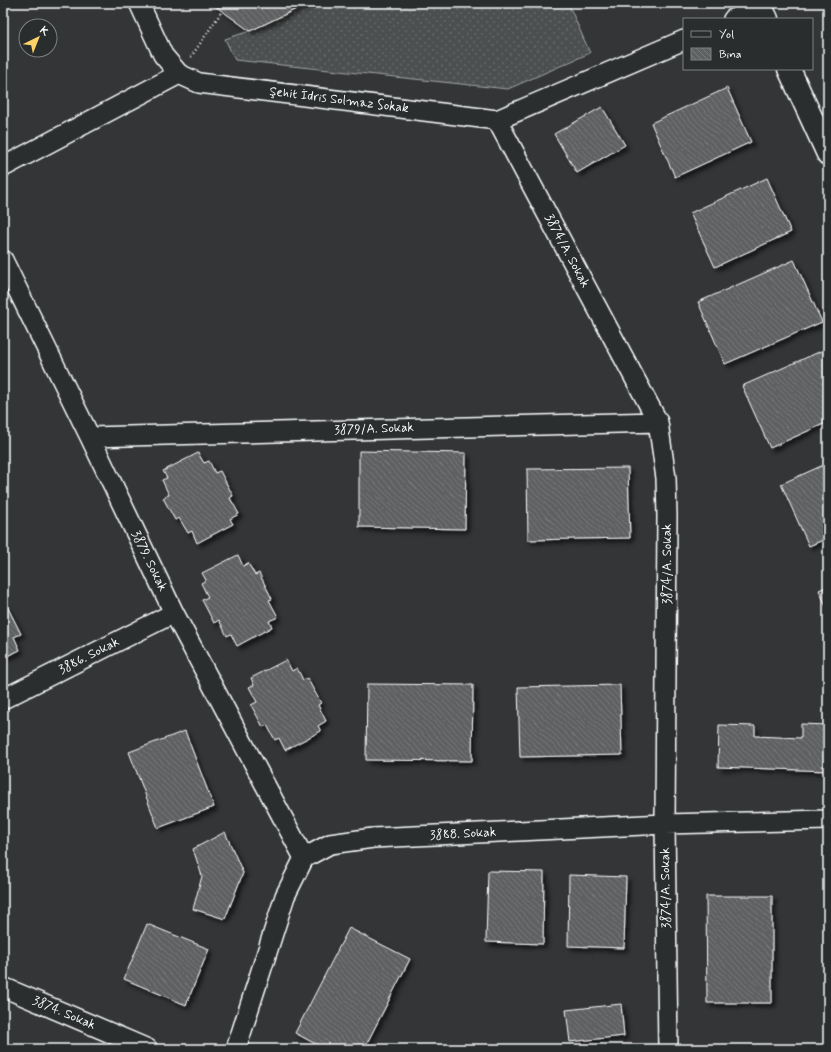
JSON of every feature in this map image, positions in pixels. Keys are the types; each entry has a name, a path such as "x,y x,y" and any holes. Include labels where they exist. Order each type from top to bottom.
{"street":[{"path":"3,167 179,74 163,54 139,3"},
{"path":"736,18 762,10"},
{"path":"497,120 683,40"},
{"path":"789,70 828,154"},
{"name":"Şehit İdris Solmaz Sokak","path":"179,74 198,83 497,120"},
{"name":"3874/A. Sokak","path":"497,120 658,422 666,478 667,516 665,824 668,1049"},
{"name":"3879. Sokak","path":"3,260 174,612 304,858"},
{"name":"3879/A. Sokak","path":"90,437 658,422"},
{"name":"3886. Sokak","path":"3,699 174,612"},
{"name":"3888. Sokak","path":"304,858 330,844 373,838 665,824 828,820"},
{"path":"236,1049 285,896 304,858"},
{"name":"3874. Sokak","path":"3,987 148,1049"}],"path":[{"path":"179,74 222,11"}],"shaded area":[{"path":"309,3 568,3 590,53 508,89 235,60 225,39 250,31"}],"building":[{"path":"211,3 309,3 250,31"},
{"path":"727,88 751,142 675,177 651,123"},
{"path":"602,107 625,145 577,173 554,134"},
{"path":"767,178 791,232 715,267 690,213"},
{"path":"794,260 822,322 725,364 698,302"},
{"path":"828,348 828,422 770,448 742,386"},
{"path":"359,451 466,453 465,529 359,527"},
{"path":"198,453 204,463 209,461 215,473 220,471 233,496 230,498 239,514 230,519 233,524 197,543 192,531 188,533 179,518 175,520 163,498 169,495 162,480 167,478 163,471"},
{"path":"828,463 828,538 809,546 781,484"},
{"path":"628,468 630,538 528,540 527,469"},
{"path":"238,555 243,566 248,563 255,575 259,573 272,599 269,600 278,617 269,621 272,627 237,646 231,634 227,636 219,620 214,623 202,600 208,597 201,583 206,580 202,573"},
{"path":"828,586 828,611 819,590"},
{"path":"7,606 21,634 14,637 20,650 3,658 3,607"},
{"path":"286,660 292,671 297,668 303,680 307,678 321,703 318,705 326,721 318,726 321,731 285,750 279,738 275,740 267,725 263,727 251,705 257,702 249,687 254,685 251,678"},
{"path":"367,684 473,685 472,761 366,760"},
{"path":"620,685 622,755 520,757 518,687"},
{"path":"801,724 828,725 828,771 718,767 719,725 755,726 755,736 801,738"},
{"path":"185,731 214,807 158,828 129,752"},
{"path":"225,832 243,873 225,919 193,909 202,876 193,849"},
{"path":"488,871 544,872 543,944 486,942"},
{"path":"569,875 626,877 624,948 568,946"},
{"path":"706,896 772,896 772,1003 707,1003"},
{"path":"147,924 209,949 186,1005 124,979"},
{"path":"349,928 410,959 364,1049 325,1049 295,1033"},
{"path":"621,1004 624,1036 570,1042 566,1010"}]}
